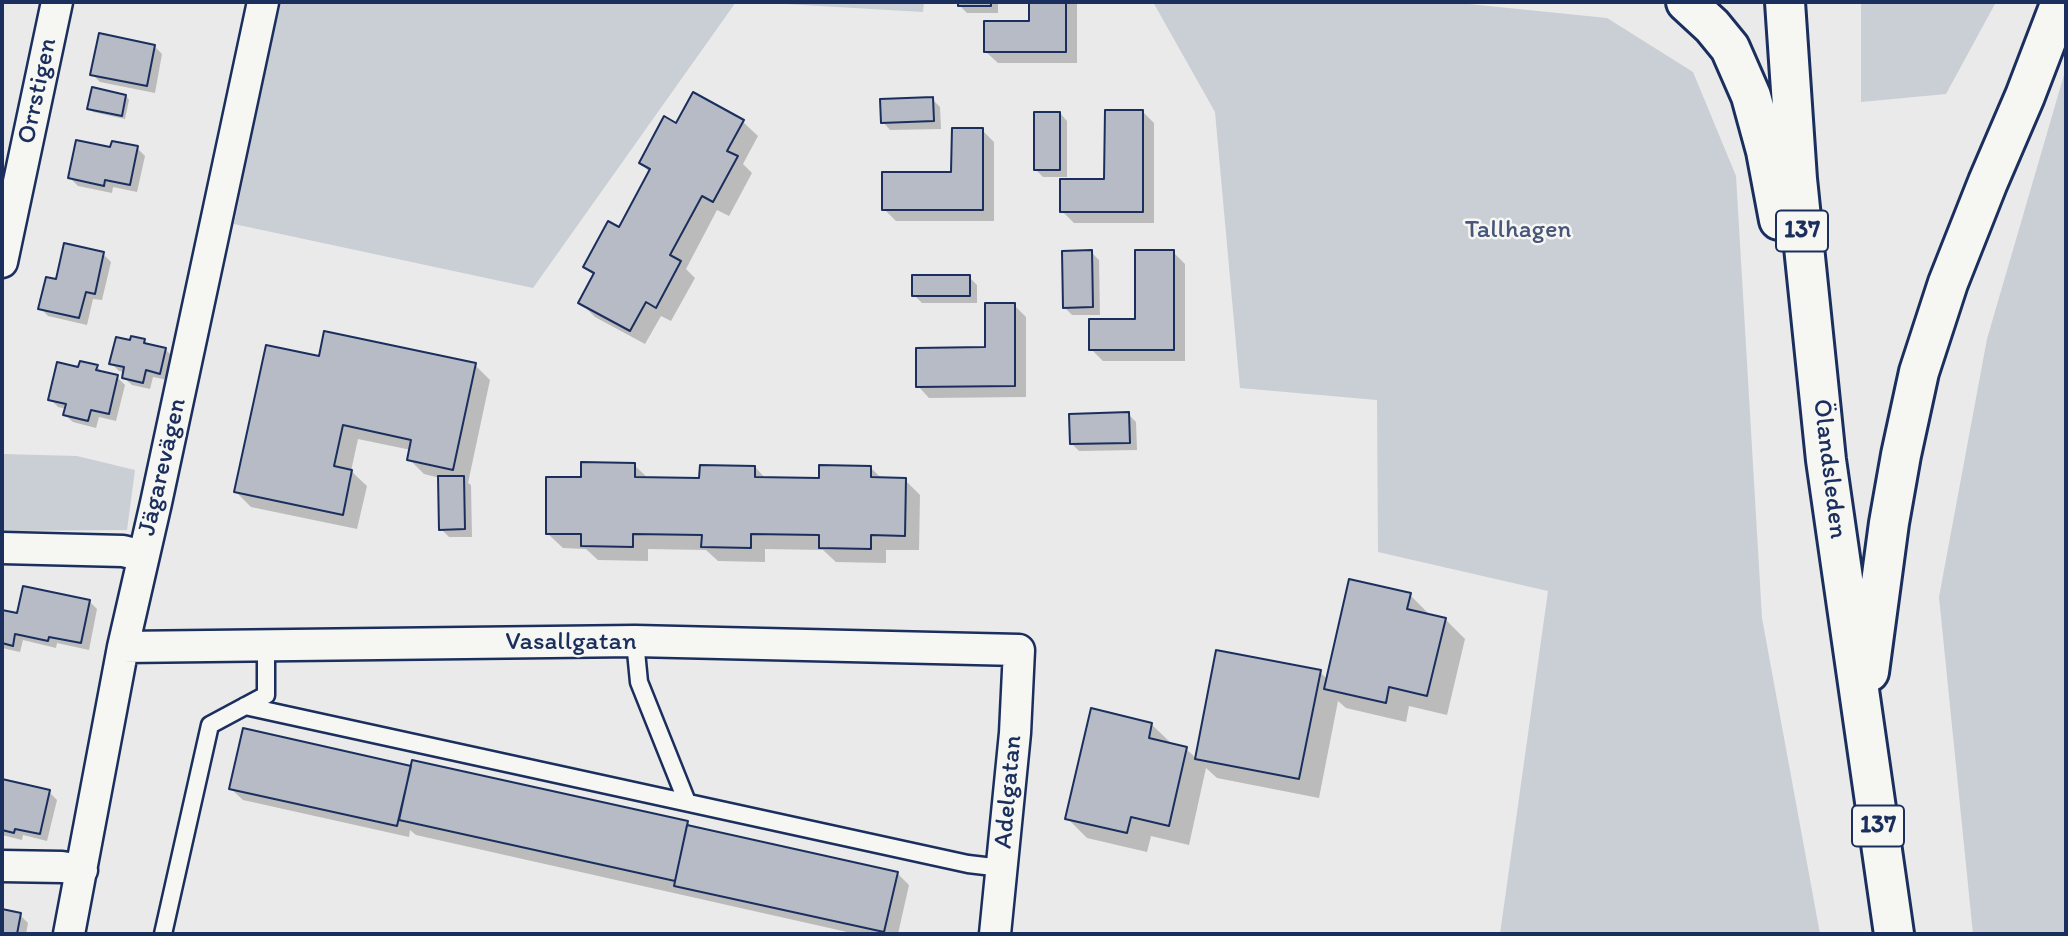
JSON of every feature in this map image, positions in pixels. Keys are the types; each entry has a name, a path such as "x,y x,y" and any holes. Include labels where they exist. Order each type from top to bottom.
{"main road":[{"path":"1686,2 1712,26 1730,48 1751,96 1766,151 1826,460"},
{"name":"Ölandsleden","path":"1785,2 1797,179 1826,460 1894,934"},
{"path":"1863,719 1889,523 1919,372 1948,283 2061,2"}],"street":[{"name":"Orrstigen","path":"2,262 57,2"},
{"name":"Jägarevägen","path":"69,934 123,647 263,2"},
{"path":"2,548 123,551 143,556"},
{"name":"Vasallgatan","path":"123,647 635,641 1019,650"},
{"name":"Adelgatan","path":"995,934 1015,733 1019,650"},
{"path":"2,866 82,870"}],"lane":[{"path":"635,641 639,682 687,803"},
{"path":"163,934 210,725 266,695 266,645"},
{"path":"245,706 968,864 1002,868"}],"green space":[{"path":"280,2 736,2 533,288 234,224"},
{"path":"751,2 924,2 923,12"},
{"name":"Tallhagen","path":"1153,2 1449,2 1607,18 1693,72 1736,176 1762,618 1820,934 1500,934 1548,591 1378,552 1377,400 1240,388 1215,112"},
{"path":"1861,2 1996,2 1946,94 1861,102"},
{"path":"2066,68 2066,934 1973,934 1939,597 1987,339"},
{"path":"2,454 77,456 135,470 127,530 2,531"}],"building":[{"path":"958,2 991,2 991,6 958,6"},
{"path":"1029,2 1066,2 1066,52 984,52 984,21 1029,21"},
{"path":"99,33 155,45 147,86 90,75"},
{"path":"92,87 126,95 122,116 87,109"},
{"path":"693,92 744,120 727,151 738,156 713,202 702,196 670,255 681,261 656,308 646,302 630,331 578,303 594,273 583,267 608,221 619,227 650,169 639,163 664,116 676,123"},
{"path":"933,97 934,121 881,123 880,99"},
{"path":"1105,110 1143,110 1143,212 1060,212 1060,179 1104,179"},
{"path":"1034,112 1060,112 1060,170 1034,170"},
{"path":"952,128 983,128 983,210 882,210 882,172 951,172"},
{"path":"76,140 110,147 112,141 138,146 130,185 105,180 104,186 68,178"},
{"path":"64,243 104,252 95,294 86,292 79,318 38,309 46,277 56,279"},
{"path":"1092,250 1093,307 1063,308 1062,251"},
{"path":"1135,250 1174,250 1174,350 1089,350 1089,319 1135,319"},
{"path":"912,275 970,275 970,296 912,296"},
{"path":"985,303 1015,303 1015,386 916,387 916,348 985,347"},
{"path":"324,331 476,363 453,470 407,460 411,440 343,425 334,466 352,470 343,515 234,492 266,345 319,356"},
{"path":"131,336 145,339 144,343 166,348 160,374 146,370 143,383 122,378 124,367 109,364 116,337 130,340"},
{"path":"80,361 98,365 96,370 118,375 109,414 91,410 88,421 63,415 66,404 48,400 57,362 78,367"},
{"path":"1129,412 1130,443 1070,444 1069,414"},
{"path":"581,462 635,463 635,477 699,478 700,465 755,466 755,477 819,478 819,465 871,466 871,477 906,478 905,536 871,535 871,549 819,548 819,535 751,534 751,548 701,547 702,535 633,534 633,547 581,546 581,534 546,534 546,477 581,477"},
{"path":"438,476 464,476 465,529 439,530"},
{"path":"1349,579 1411,593 1407,609 1446,618 1427,696 1389,687 1386,703 1324,689"},
{"path":"23,586 90,600 81,643 49,637 48,641 15,634 13,646 2,643 2,610 17,613"},
{"path":"1216,650 1321,670 1299,779 1195,759"},
{"path":"1091,708 1152,723 1149,738 1187,747 1169,826 1131,817 1127,833 1065,819"},
{"path":"243,728 411,766 397,826 229,789"},
{"path":"412,760 688,821 675,881 399,820"},
{"path":"2,779 50,790 40,834 15,829 14,833 2,830"},
{"path":"687,825 898,872 884,932 674,886"},
{"path":"2,909 21,913 17,934 2,934"}]}
